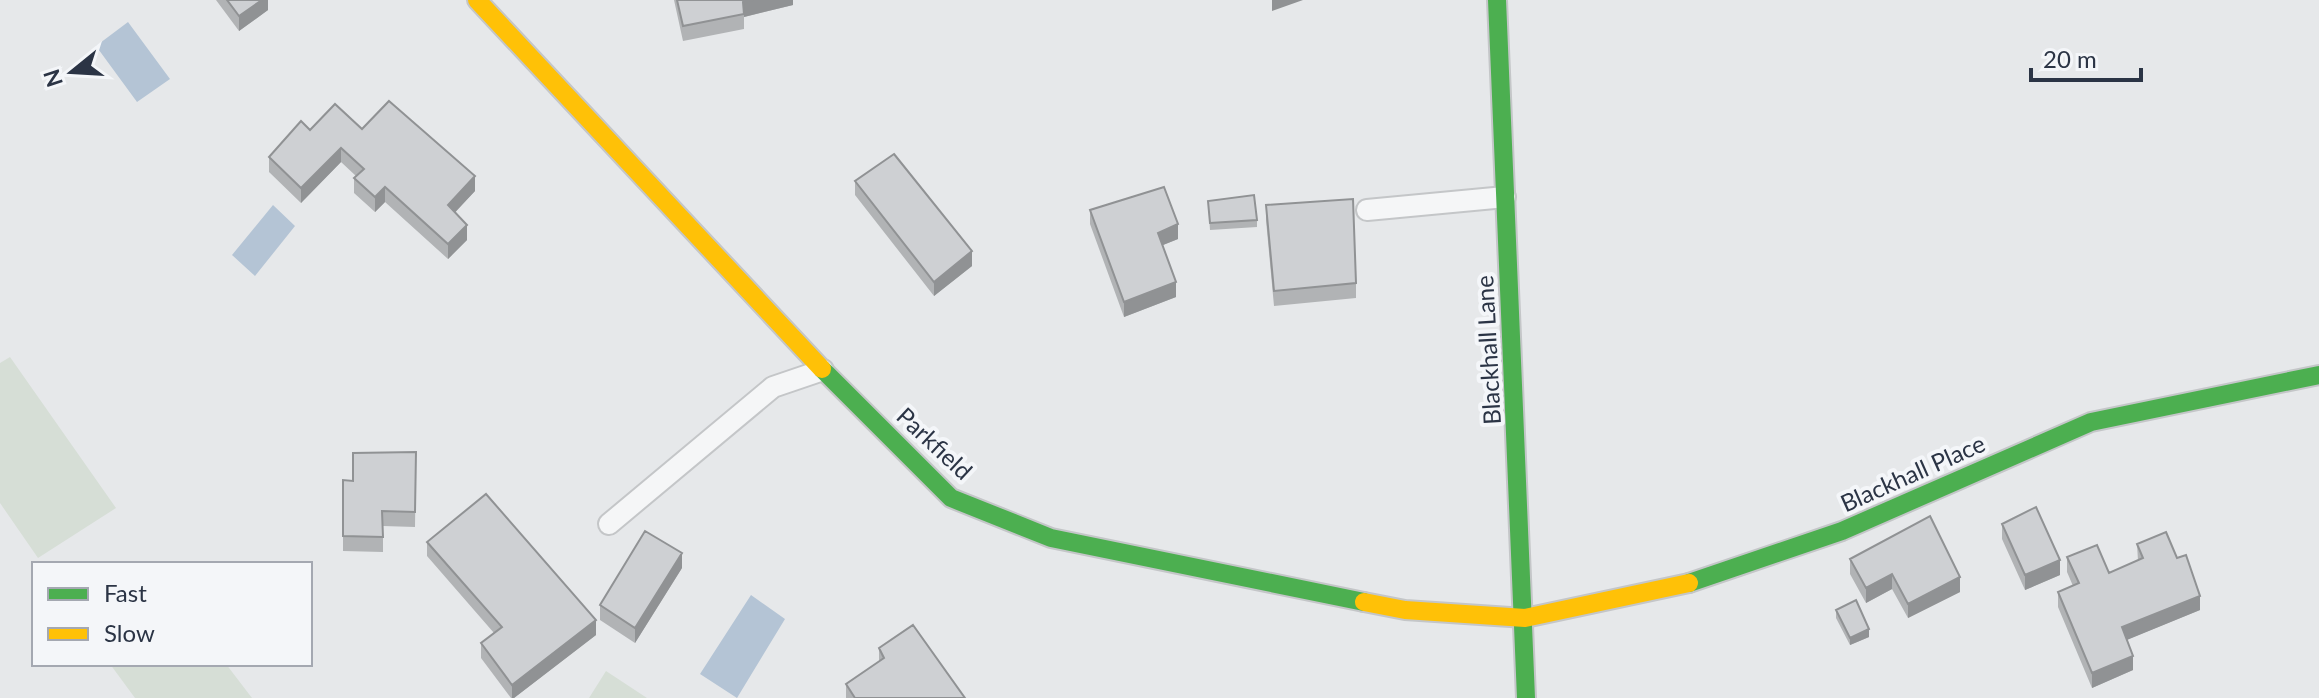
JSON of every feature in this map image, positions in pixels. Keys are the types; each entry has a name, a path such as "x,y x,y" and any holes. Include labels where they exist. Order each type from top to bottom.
{"street":[{"name":"Parkfield","path":"477,0 609,145 823,370 951,498 1051,538 1405,610 1525,618"},
{"name":"Blackhall Lane","path":"1497,0 1526,698"},
{"name":"Blackhall Place","path":"1525,618 1667,590 1842,531 2091,422 2319,375"}],"lane":[{"path":"1367,210 1505,197"},
{"path":"609,524 773,387 823,370"}],"shaded area":[{"path":"10,357 116,508 38,558 0,503 0,363"},
{"path":"111,666 228,666 252,698 135,698"},
{"path":"606,671 647,698 589,698"}],"water":[{"path":"128,22 170,79 137,102 96,46"},
{"path":"273,205 295,226 255,276 232,255"},
{"path":"751,595 785,619 737,698 700,674"}],"building":[{"path":"227,0 262,0 239,16"},
{"path":"677,0 753,0 743,2 744,14 683,26"},
{"path":"389,101 475,176 448,205 467,225 448,244 385,187 375,197 354,178 364,169 341,148 301,188 269,157 301,121 310,130 335,104 362,129"},
{"path":"894,154 972,251 934,282 855,181"},
{"path":"1164,187 1178,224 1158,233 1176,282 1124,302 1090,210"},
{"path":"1254,195 1257,220 1210,223 1208,201"},
{"path":"1353,199 1356,283 1274,291 1266,205"},
{"path":"416,452 415,512 382,511 383,537 343,536 343,480 353,481 353,453"},
{"path":"486,494 596,620 512,685 481,643 502,627 427,542"},
{"path":"2036,507 2060,560 2025,575 2002,524"},
{"path":"1930,516 1960,577 1908,604 1892,574 1866,588 1850,559"},
{"path":"645,531 682,553 635,628 600,605"},
{"path":"2166,532 2177,558 2186,555 2200,596 2122,627 2133,656 2092,673 2058,592 2079,583 2067,557 2097,545 2109,573 2143,558 2137,544"},
{"path":"1856,600 1869,629 1850,638 1836,610"},
{"path":"913,625 965,698 855,698 846,684 884,658 879,648"}],"traffic: fast":[{"path":"1497,0 1526,698"},
{"path":"822,369 951,498 1051,538 1364,602"},
{"path":"1689,583 1842,531 2091,422 2319,375"}],"traffic: slow":[{"path":"477,0 822,369"},
{"path":"1364,602 1405,610 1525,618 1689,583"}]}
